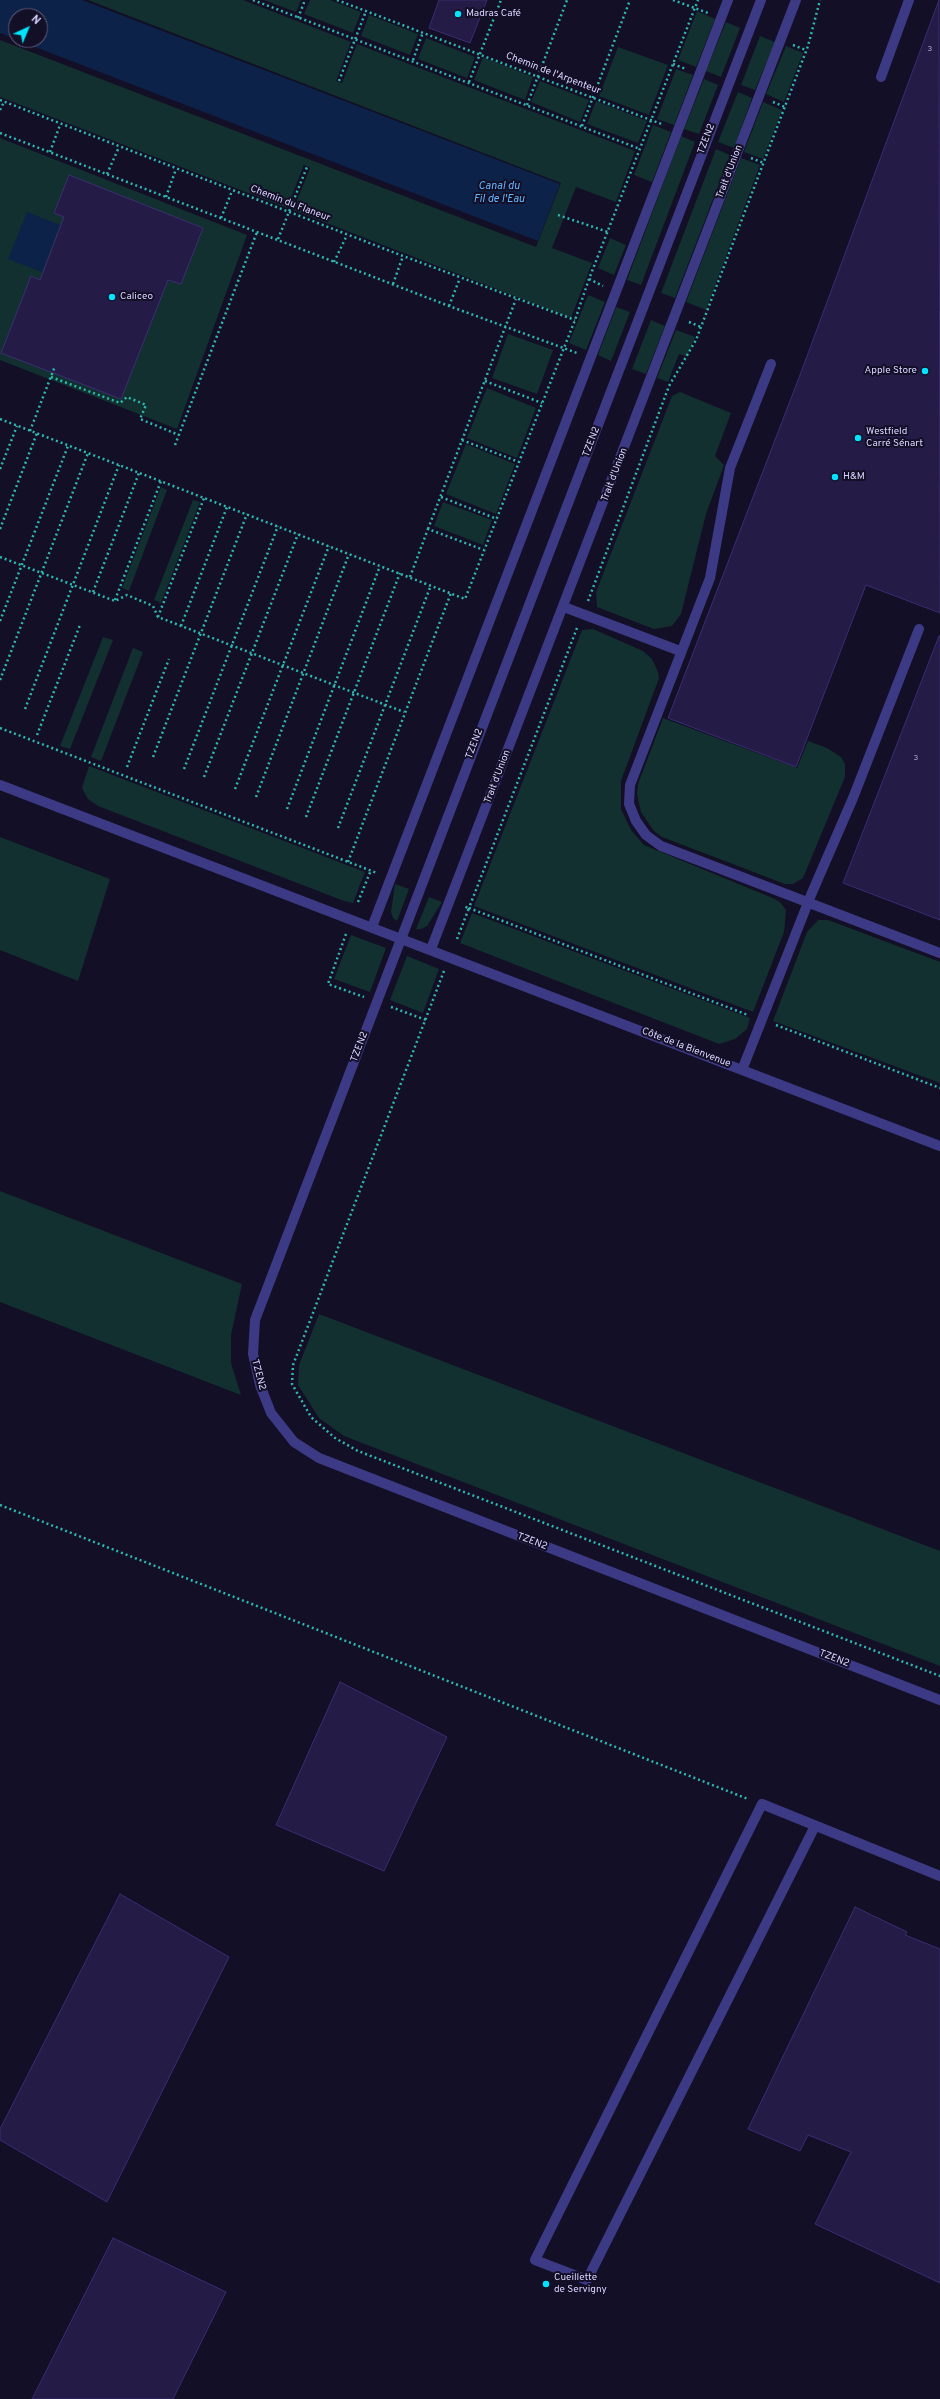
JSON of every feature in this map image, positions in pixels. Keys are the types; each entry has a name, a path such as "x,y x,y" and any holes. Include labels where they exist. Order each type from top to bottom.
{"street":[{"path":"372,927 728,0"},
{"name":"TZEN2","path":"761,0 400,938 255,1320 253,1354 260,1385 271,1413 294,1442 319,1458 356,1474 940,1700"},
{"name":"Trait d'Union","path":"431,949 564,607 796,0"},
{"path":"880,77 908,0"},
{"path":"770,364 730,468 710,578 680,651 630,785 629,804 636,821 646,835 661,846 940,953"},
{"path":"564,607 680,651"},
{"path":"742,1070 808,902 853,798 919,629"},
{"name":"Côte de la Bienvenue","path":"0,785 431,949 940,1146"},
{"path":"816,1826 587,2280 535,2260 762,1804 940,1876"}],"path":[{"path":"253,0 413,60 640,149"},
{"path":"298,18 305,0"},
{"name":"Chemin de l'Arpenteur","path":"336,0 678,130"},
{"path":"469,82 501,0"},
{"path":"527,105 567,0"},
{"path":"582,126 630,0"},
{"path":"0,419 465,598 576,320 608,232 698,0"},
{"path":"339,81 366,11"},
{"path":"413,60 423,32"},
{"name":"Chemin du Flaneur","path":"0,100 60,125 347,235 576,320"},
{"path":"0,110 4,102"},
{"path":"50,152 60,125"},
{"path":"0,133 449,306 591,358"},
{"path":"107,174 119,147"},
{"path":"738,153 764,163"},
{"path":"278,239 307,167"},
{"path":"166,197 176,169"},
{"path":"221,218 232,191"},
{"path":"558,215 608,232"},
{"path":"175,445 257,232"},
{"path":"334,262 347,235"},
{"path":"393,284 403,256"},
{"path":"449,306 460,278"},
{"path":"410,577 516,299"},
{"path":"30,431 55,366"},
{"path":"51,377 120,403 126,397 146,405 140,419 179,435"},
{"path":"651,380 669,386"},
{"path":"485,381 542,403"},
{"path":"0,469 17,426"},
{"path":"0,529 37,434"},
{"path":"462,440 519,462"},
{"path":"0,621 68,446"},
{"path":"0,680 88,453"},
{"path":"25,708 119,465"},
{"path":"93,592 139,473"},
{"path":"115,601 161,481"},
{"path":"441,497 497,519"},
{"path":"158,617 204,498"},
{"path":"180,626 227,507"},
{"path":"153,757 247,514"},
{"path":"184,769 278,526"},
{"path":"428,529 484,550"},
{"path":"204,777 298,534"},
{"path":"235,789 329,546"},
{"path":"256,797 349,554"},
{"path":"0,556 115,601 127,595 153,606 158,617 404,712"},
{"path":"287,809 380,566"},
{"path":"306,817 400,573"},
{"path":"338,828 431,585"},
{"path":"348,862 404,712 451,593"},
{"path":"37,735 80,625"},
{"path":"127,767 169,659"},
{"path":"0,728 390,878"},
{"path":"358,902 371,870"},
{"path":"450,901 469,908 457,939"},
{"path":"347,932 328,984 426,1020"},
{"path":"444,971 293,1365 292,1384 311,1417 335,1438 358,1451 940,1676"},
{"path":"0,1506 762,1804"}],"green space":[{"path":"88,0 243,0 351,42 336,81 342,83 357,44 635,151 616,202 576,187 552,248 592,263 571,318 293,210 310,168 304,165 287,208 0,97 0,40 8,43 8,48 21,48 536,247 561,183"},
{"path":"264,0 301,0 296,12"},
{"path":"310,0 330,0 361,12 353,33 304,14"},
{"path":"697,11 715,19 696,67 678,60"},
{"path":"369,15 418,34 410,55 361,36"},
{"path":"726,22 740,28 721,77 706,71"},
{"path":"760,36 775,42 755,90 741,85"},
{"path":"426,38 475,57 467,78 418,59"},
{"path":"786,46 803,53 784,102 766,94"},
{"path":"618,47 668,65 649,115 599,96"},
{"path":"483,57 533,77 525,100 474,80"},
{"path":"676,69 693,75 674,125 657,119"},
{"path":"704,79 718,85 699,134 684,129"},
{"path":"540,81 589,100 580,122 531,102"},
{"path":"738,92 752,98 734,148 718,142"},
{"path":"596,101 647,121 638,143 587,124"},
{"path":"763,102 782,110 763,159 744,152"},
{"path":"653,125 671,132 652,182 634,175"},
{"path":"681,136 695,142 641,285 627,280"},
{"name":"Caliceo","path":"0,138 247,235 177,429 0,360"},
{"path":"716,149 730,155 675,298 661,293"},
{"path":"741,158 760,165 706,310 686,302"},
{"path":"610,238 626,245 614,275 598,268"},
{"path":"588,295 605,302 586,350 569,343"},
{"path":"616,307 630,312 611,361 598,355"},
{"path":"651,320 665,326 646,374 632,369"},
{"path":"676,330 695,337 687,357 679,354 668,382 657,378"},
{"path":"508,334 553,350 537,394 492,378"},
{"path":"487,388 536,408 517,458 467,438"},
{"path":"680,392 731,413 715,456 724,465 706,514 681,614 672,626 654,629 597,607 596,592 672,396"},
{"path":"466,444 515,464 496,514 446,494"},
{"path":"161,487 167,490 129,591 122,588"},
{"path":"193,500 200,502 161,603 154,600"},
{"path":"443,502 492,520 483,545 434,526"},
{"path":"593,629 643,651 652,659 658,672 659,678 621,781 621,809 631,830 644,845 775,899 780,902 786,910 784,932 753,1012 474,906 582,630"},
{"path":"103,637 113,640 70,749 60,746"},
{"path":"133,648 143,652 101,761 91,757"},
{"path":"663,718 797,768 808,741 827,748 841,757 845,764 845,777 803,878 793,884 785,884 662,837 654,831 641,812 637,794 638,784"},
{"path":"89,766 365,872 353,903 344,901 98,806 88,799 82,788"},
{"path":"0,837 110,879 78,981 0,950"},
{"path":"395,884 409,889 397,921 393,918 391,912"},
{"path":"429,897 442,902 427,926 421,929 416,929"},
{"path":"472,913 750,1018 747,1029 735,1039 719,1044 460,943"},
{"path":"818,920 828,920 940,962 940,1083 773,1021 807,932"},
{"path":"351,935 386,948 370,992 334,979"},
{"path":"407,956 439,969 423,1013 390,1000"},
{"path":"0,1191 242,1284 231,1335 231,1363 241,1395 0,1302"},
{"path":"319,1314 940,1551 940,1666 344,1436 319,1418 298,1385 299,1365"}],"water":[{"name":"Canal du Fil de l'Eau","path":"0,0 82,0 560,184 538,241 38,48 48,48 48,8 8,8 8,36 0,33"},
{"path":"27,212 60,225 42,272 8,259"}],"building":[{"name":"Madras Café","path":"439,0 487,0 470,43 429,28"},
{"name":"Westfield Carré Sénart","path":"939,0 940,613 866,585 796,767 668,718 800,375"},
{"path":"69,175 203,228 181,284 168,280 121,399 1,353 31,276 40,280 64,217 54,213"},
{"path":"939,636 940,637 940,920 843,883"},
{"path":"340,1682 447,1737 384,1871 276,1825"},
{"path":"120,1894 229,1957 107,2202 0,2140 0,2129"},
{"path":"855,1907 907,1932 905,1935 940,1949 940,2283 815,2224 851,2152 808,2135 800,2151 748,2129"},
{"path":"113,2238 226,2292 173,2399 32,2399"}],"place":[{"name":"Madras Café","path":"458,14"},
{"name":"Caliceo","path":"112,297"},
{"name":"Apple Store","path":"925,371"},
{"name":"Westfield Carré Sénart","path":"858,438"},
{"name":"H&M","path":"835,477"},
{"name":"Cueillette de Servigny","path":"546,2284"}]}
